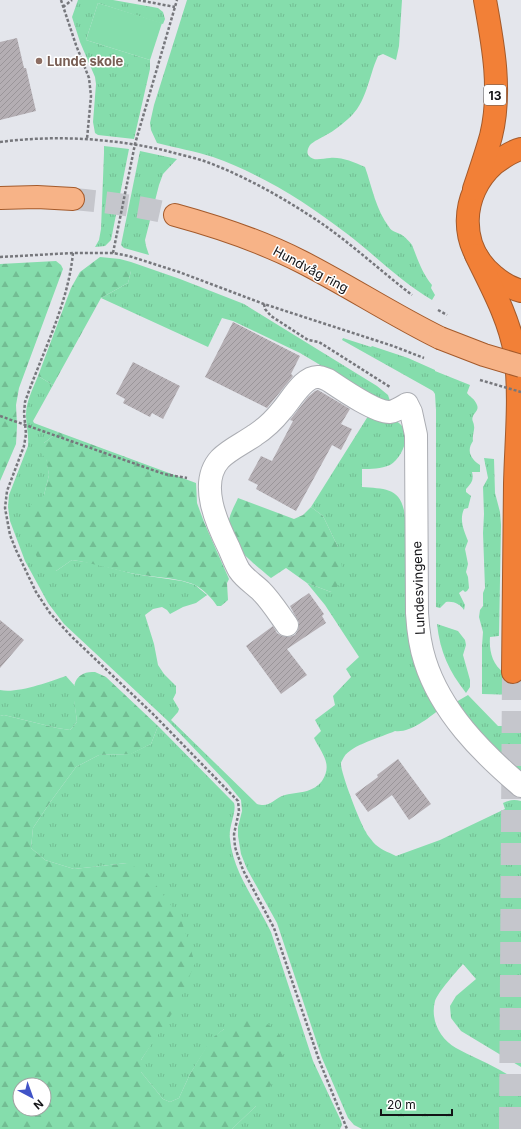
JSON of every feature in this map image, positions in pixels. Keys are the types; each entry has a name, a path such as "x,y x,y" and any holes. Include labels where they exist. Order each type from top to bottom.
{"highway":[{"name":"13","path":"485,0 493,46 496,78 495,105 491,135 469,205 467,222 470,239 476,255 506,318 515,353 518,376 513,672"},
{"name":"13","path":"474,189 485,172 500,159 521,149"},
{"name":"13","path":"476,255 487,270 502,282 521,291"}],"main road":[{"path":"0,198 73,199"},
{"name":"Hundvåg ring","path":"175,215 235,233 281,252 440,338 484,355 521,366"}],"street":[{"path":"287,625 268,598 239,570 215,517 211,499 211,479 220,460 229,452 266,428 285,408 302,385 311,378 320,377 328,380 384,412 390,412 407,404"},
{"name":"Lundesvingene","path":"407,404 416,435 417,613 418,632 424,661 436,689 462,727 486,754 521,786"}],"path":[{"path":"61,0 90,82 91,96 87,139"},
{"path":"63,7 72,0"},
{"path":"138,0 175,7"},
{"path":"113,253 135,144 177,0"},
{"path":"0,142 29,139 87,139 135,144 182,154 205,161 270,191 292,204 340,236 417,299"},
{"path":"74,253 72,267 61,305 25,402 25,440 23,453 13,474 5,500 6,520 10,535 36,592 55,619 153,714 238,801 239,810 234,834 235,847 243,870 274,928 319,1060 347,1129"},
{"path":"0,257 74,253 113,253 135,257 264,304 393,346 426,359"},
{"path":"264,304 265,309 271,316 308,340 319,342 388,385 407,404"},
{"path":"433,308 438,310"},
{"path":"0,416 164,474 199,481 211,479"}],"green space":[{"path":"78,0 113,0 158,8 163,12 165,19 163,24 98,3 86,40 150,60 150,69 134,139 98,135 95,133 93,122 96,84 95,77 80,42 72,17"},
{"path":"187,0 402,0 399,46 396,60 383,54 378,56 363,98 354,113 335,130 310,145 308,153 313,159 339,158 365,167 378,206 390,229 403,236 412,245 423,271 432,285 431,288 435,295 432,300 410,285 357,241 315,210 266,180 213,157 157,143 151,130 150,123 154,105"},
{"path":"98,3 162,23 150,60 86,40"},
{"path":"104,146 129,149 111,240 105,246 95,247 99,240 101,229"},
{"path":"140,151 177,159 163,174 159,185 145,240 149,255 124,248 121,245"},
{"path":"100,257 120,259 131,262 131,271 128,283 101,298 53,385 38,376 71,288 80,272"},
{"path":"56,261 63,269 19,388 16,405 16,444 0,481 0,264"},
{"path":"131,262 244,304 377,386 388,395 390,401 386,404 300,353 233,321 222,318 208,347 101,298 128,283 131,271"},
{"path":"343,338 408,358 470,385 467,393 475,401 478,408 472,418 474,429 470,454 480,465 480,472 472,472 473,475 471,483 466,489 466,492 471,496 468,508 464,509 462,517 468,541 465,549 468,564 466,572 469,588 465,592 463,590 459,593 465,605 464,610 461,606 452,602 446,602 440,608 436,607 435,394 433,391 342,340"},
{"path":"38,376 53,385 33,421 34,423 58,432 44,443 49,475 44,495 56,571 72,560 92,563 134,574 182,581 195,585 207,595 196,603 183,607 170,614 162,607 153,609 145,615 154,644 158,665 164,674 176,686 176,693 173,699 179,709 171,720 257,804 261,805 271,803 285,795 304,792 317,786 322,781 327,769 323,754 314,738 321,731 315,720 335,705 333,696 351,677 346,669 359,657 325,605 307,583 331,592 338,547 323,516 311,507 370,413 393,419 403,428 405,439 402,452 390,465 362,469 362,487 385,489 396,495 403,507 405,517 408,611 439,710 412,728 395,731 360,745 348,753 341,763 355,808 367,834 378,847 396,856 440,840 505,809 503,803 505,802 514,800 521,801 521,1067 461,1031 451,1018 450,1006 456,996 476,979 463,964 435,1001 434,1015 435,1022 441,1034 450,1044 504,1072 521,1084 521,1129 362,1129 354,1125 348,1118 322,1058 277,923 247,869 241,854 238,827 242,811 241,800 228,784 168,721 64,624 48,603 25,561 10,521 8,507 9,495 28,446 26,410 30,395"},
{"path":"58,432 196,483 197,503 229,579 227,583 228,600 221,606 217,606 208,594 195,585 174,579 135,574 72,560 56,571 40,564 23,526 23,511 44,495 49,475 46,459 41,453 44,443"},
{"path":"484,458 494,459 495,493 500,512 501,525 499,636 490,637 490,647 494,661 504,673 521,674 521,695 482,694 483,632 479,617 480,610 483,606 483,593 485,588 483,487 488,478"},
{"path":"238,498 294,519 303,515 311,507 323,516 338,547 342,568 339,585 331,592 307,583 286,568 271,578 257,566 238,547 230,531 229,519"},
{"path":"437,624 458,631 465,640 466,645 463,655 470,680 470,687 466,693 446,661 440,644"},
{"path":"88,672 95,672 106,677 158,726 151,744 131,754 99,755 76,767 33,828 31,848 45,860 74,869 127,863 147,873 181,919 195,963 177,1006 141,1060 141,1072 163,1099 170,1102 179,1098 190,1074 211,1039 224,1029 245,1021 263,1021 278,1032 284,1043 282,1065 273,1082 256,1106 232,1129 0,1129 0,716 4,715 70,730 77,722 74,695 75,682 78,677"},
{"path":"66,676 74,685 77,722 70,730 4,715 0,716 0,690 7,691 23,689"},
{"path":"468,695 498,726 521,726 521,775 479,732 456,702"},
{"path":"158,726 234,803 235,807 230,830 232,852 246,887 271,932 313,1061 341,1121 342,1125 340,1129 232,1129 256,1106 224,1029 212,1039 190,1074 179,1098 170,1102 163,1099 141,1072 141,1060 153,1041 127,863 74,869 45,860 31,848 33,828 76,767 99,755 130,754 151,744"}],"building":[{"path":"17,38 36,111 0,120 0,42"},
{"path":"233,322 300,356 291,374 293,376 267,408 205,377"},
{"path":"133,362 180,386 163,419 152,413 150,417 123,403 125,399 116,394"},
{"path":"318,390 350,409 341,424 352,429 341,450 332,445 296,511 256,489 258,485 248,480 261,456 272,461 293,421 290,420 308,397"},
{"path":"309,593 324,614 322,616 326,623 287,649 307,675 281,694 246,646 273,626 277,633 282,636 289,637 295,635 298,630 299,623 290,606"},
{"path":"0,620 24,640 0,668"},
{"path":"398,759 431,804 409,820 392,795 368,812 355,794 378,777 377,775"}],"tunnel":[{"path":"73,199 150,209 175,215"},
{"path":"510,1129 513,672"}],"place":[{"name":"Lunde skole","path":"39,61"}]}
